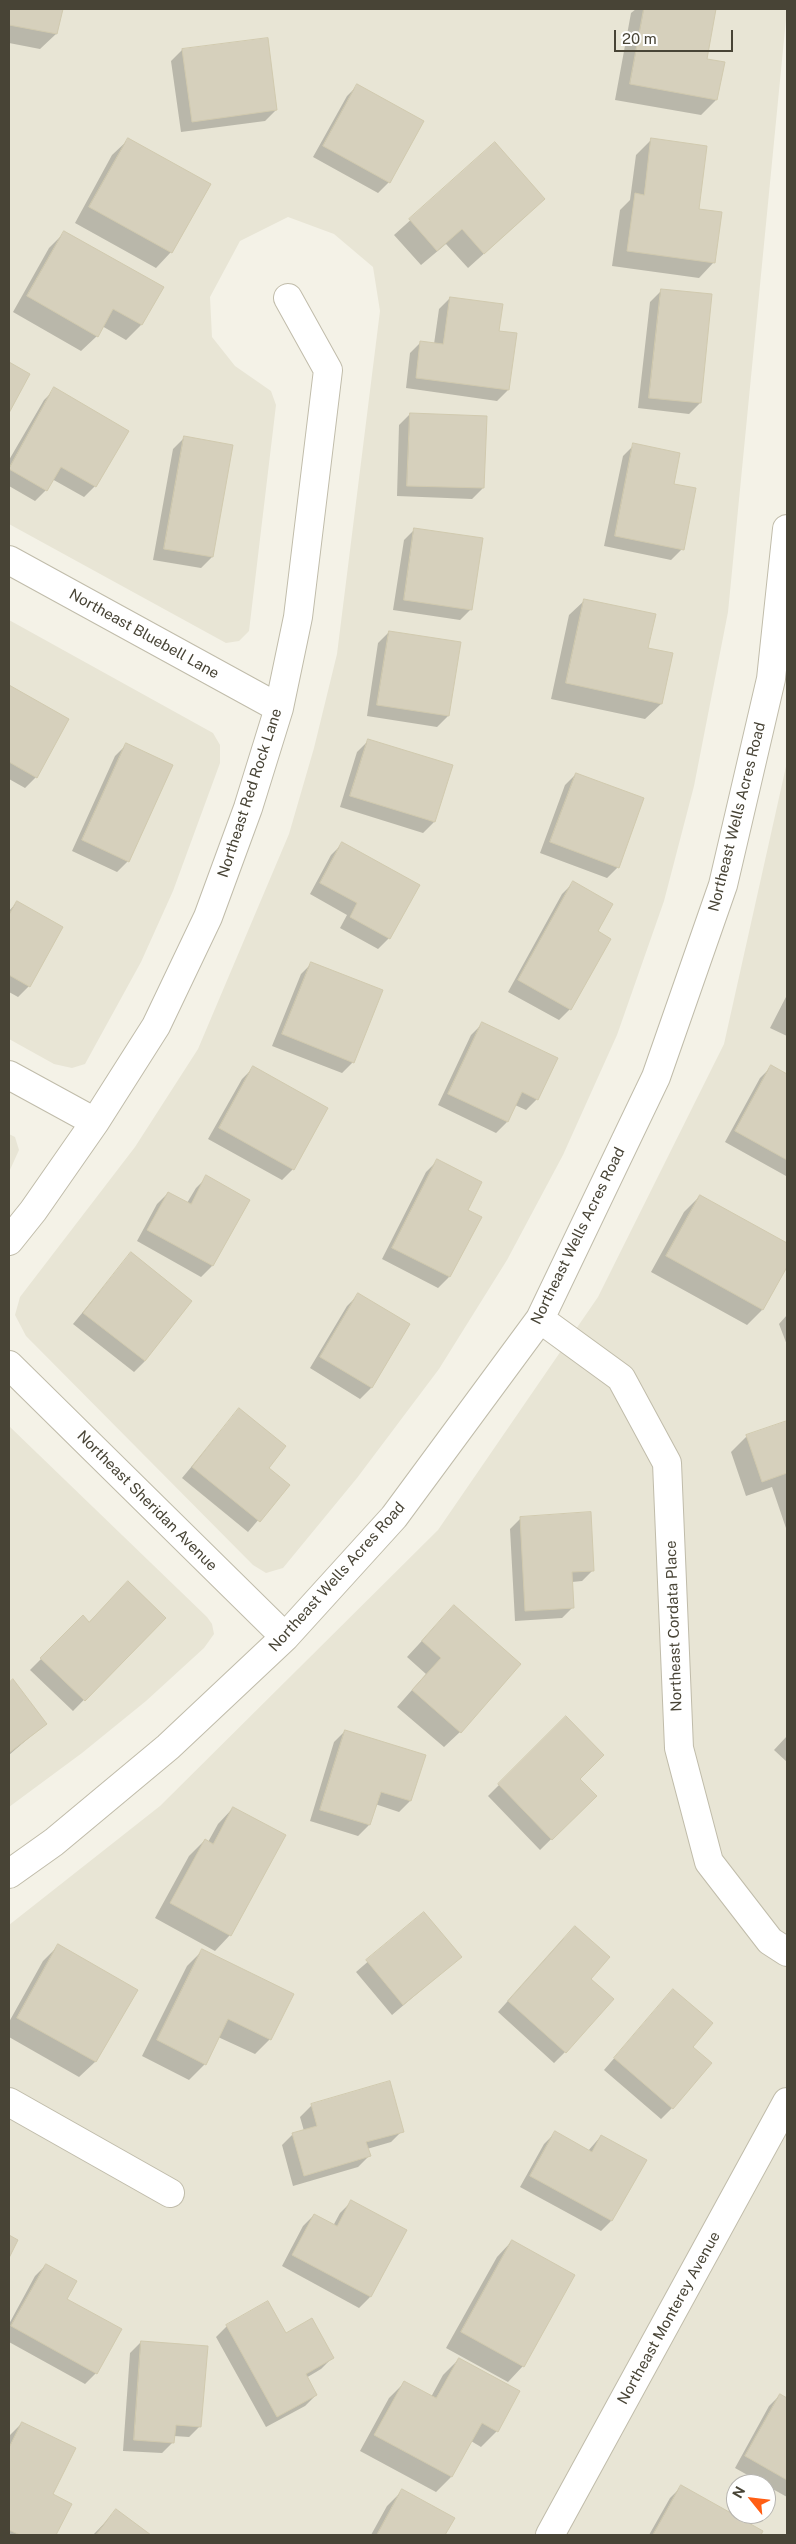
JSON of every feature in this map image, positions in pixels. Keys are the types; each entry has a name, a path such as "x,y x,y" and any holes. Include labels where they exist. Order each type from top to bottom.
{"street":[{"name":"Northeast Red Rock Lane","path":"9,1241 33,1211 95,1122 156,1026 208,917 248,808 279,708 298,617 328,370 288,298"},
{"name":"Northeast Wells Acres Road","path":"9,1874 54,1842 168,1747 285,1637 394,1517 540,1319 656,1077 723,885 771,679 787,529"},
{"name":"Northeast Bluebell Lane","path":"9,560 279,708"},
{"path":"9,1075 95,1122"},
{"name":"Northeast Cordata Place","path":"540,1319 622,1378 667,1463 679,1748 709,1862 770,1941 787,1952"},
{"name":"Northeast Sheridan Avenue","path":"9,1365 285,1637"},
{"path":"9,2102 170,2193"},
{"name":"Northeast Monterey Avenue","path":"550,2535 787,2102"}],"shaded area":[{"path":"9,9 787,9 728,612 694,786 664,901 617,1035 563,1155 507,1260 439,1369 357,1478 283,1568 266,1573 253,1565 26,1336 15,1315 20,1297 135,1147 198,1049 289,834 314,748 337,654 380,311 373,267 334,234 288,217 240,241 210,297 212,337 235,366 271,391 276,405 249,631 239,641 226,643 9,524"},
{"path":"9,620 213,733 220,745 220,763 173,891 141,962 85,1064 72,1068 54,1064 9,1039"},
{"path":"787,762 787,2535 9,2535 9,1925 160,1806 438,1530 598,1297 724,1044"},
{"path":"9,1134 15,1137 19,1150 9,1172"},
{"path":"9,1426 207,1617 212,1624 214,1634 204,1648 146,1701 82,1753 9,1807"}],"building":[{"path":"9,9 63,9 57,34 9,25"},
{"path":"644,9 716,9 707,59 725,62 717,100 630,84"},
{"path":"268,38 277,110 192,122 182,49"},
{"path":"357,84 424,121 390,183 323,146"},
{"path":"128,138 211,184 172,253 89,207"},
{"path":"651,138 707,146 699,209 722,212 715,263 627,251 635,193 644,195"},
{"path":"495,142 545,199 484,254 462,229 437,251 409,219"},
{"path":"64,231 164,287 142,325 113,309 98,337 27,296"},
{"path":"661,289 712,294 701,403 649,398"},
{"path":"450,297 503,304 499,331 517,333 509,390 416,378 420,341 443,344"},
{"path":"9,362 30,374 9,413"},
{"path":"54,387 129,431 96,487 61,467 47,491 9,469"},
{"path":"410,413 487,416 484,488 407,486"},
{"path":"184,436 233,445 213,557 164,549"},
{"path":"633,443 680,453 674,484 696,488 684,550 615,536"},
{"path":"414,528 483,538 472,610 404,600"},
{"path":"584,599 656,614 648,648 673,653 662,704 566,683"},
{"path":"389,631 461,642 449,716 377,705"},
{"path":"9,685 69,719 37,778 9,762"},
{"path":"368,739 453,765 435,822 350,796"},
{"path":"126,743 173,765 129,862 82,840"},
{"path":"576,773 644,798 619,868 550,842"},
{"path":"342,842 420,885 390,939 350,917 357,903 320,883"},
{"path":"573,881 613,904 598,931 611,939 571,1010 518,980"},
{"path":"17,901 63,927 30,987 9,975 9,915"},
{"path":"311,962 383,990 354,1063 282,1034"},
{"path":"482,1022 558,1058 538,1100 522,1092 508,1122 448,1094"},
{"path":"771,1065 787,1074 787,1160 735,1131"},
{"path":"253,1066 328,1108 294,1170 219,1128"},
{"path":"437,1159 482,1182 468,1210 482,1217 450,1277 392,1248"},
{"path":"206,1175 250,1200 213,1266 147,1230 168,1192 191,1204"},
{"path":"700,1195 787,1243 787,1267 763,1310 666,1256"},
{"path":"131,1252 192,1301 145,1361 83,1313"},
{"path":"358,1293 410,1324 372,1388 320,1357"},
{"path":"239,1408 286,1446 269,1468 290,1485 260,1522 192,1467"},
{"path":"787,1421 787,1473 762,1482 746,1435"},
{"path":"591,1512 594,1571 572,1572 574,1608 525,1611 520,1517"},
{"path":"128,1581 166,1618 85,1701 40,1658 83,1615 89,1622"},
{"path":"454,1605 521,1664 461,1733 412,1690 441,1658 422,1641"},
{"path":"13,1679 47,1724 9,1753 9,1683"},
{"path":"566,1716 604,1755 580,1779 597,1796 552,1840 498,1784"},
{"path":"345,1730 426,1755 411,1801 381,1792 370,1825 320,1810"},
{"path":"233,1807 286,1835 231,1936 170,1903 205,1839 213,1844"},
{"path":"424,1912 462,1957 403,2005 366,1960"},
{"path":"575,1926 610,1957 591,1979 614,1999 566,2053 508,2001"},
{"path":"58,1944 138,1990 96,2062 17,2018"},
{"path":"202,1949 294,1994 271,2040 228,2019 206,2065 157,2040"},
{"path":"673,1989 713,2023 693,2047 712,2063 673,2109 614,2058"},
{"path":"390,2081 404,2132 366,2142 371,2156 304,2176 292,2133 317,2126 311,2104"},
{"path":"555,2131 592,2152 601,2135 647,2160 612,2221 530,2176"},
{"path":"351,2200 407,2230 371,2297 292,2255 314,2214 337,2226"},
{"path":"9,2235 18,2240 9,2258"},
{"path":"512,2240 575,2275 524,2367 461,2332"},
{"path":"46,2264 77,2281 67,2299 122,2329 97,2374 11,2326"},
{"path":"268,2301 286,2333 312,2318 334,2358 306,2374 317,2395 277,2417 226,2325"},
{"path":"141,2341 208,2346 201,2427 176,2425 174,2443 134,2440"},
{"path":"459,2358 520,2391 498,2432 482,2423 452,2477 374,2435 404,2381 436,2398"},
{"path":"780,2394 787,2398 787,2480 745,2456"},
{"path":"22,2422 76,2448 53,2494 72,2504 56,2535 20,2535 9,2530 9,2448"},
{"path":"681,2485 726,2510 726,2524 751,2524 763,2531 761,2535 653,2535"},
{"path":"402,2489 455,2518 445,2535 377,2535"},
{"path":"116,2509 151,2535 96,2535"}]}
